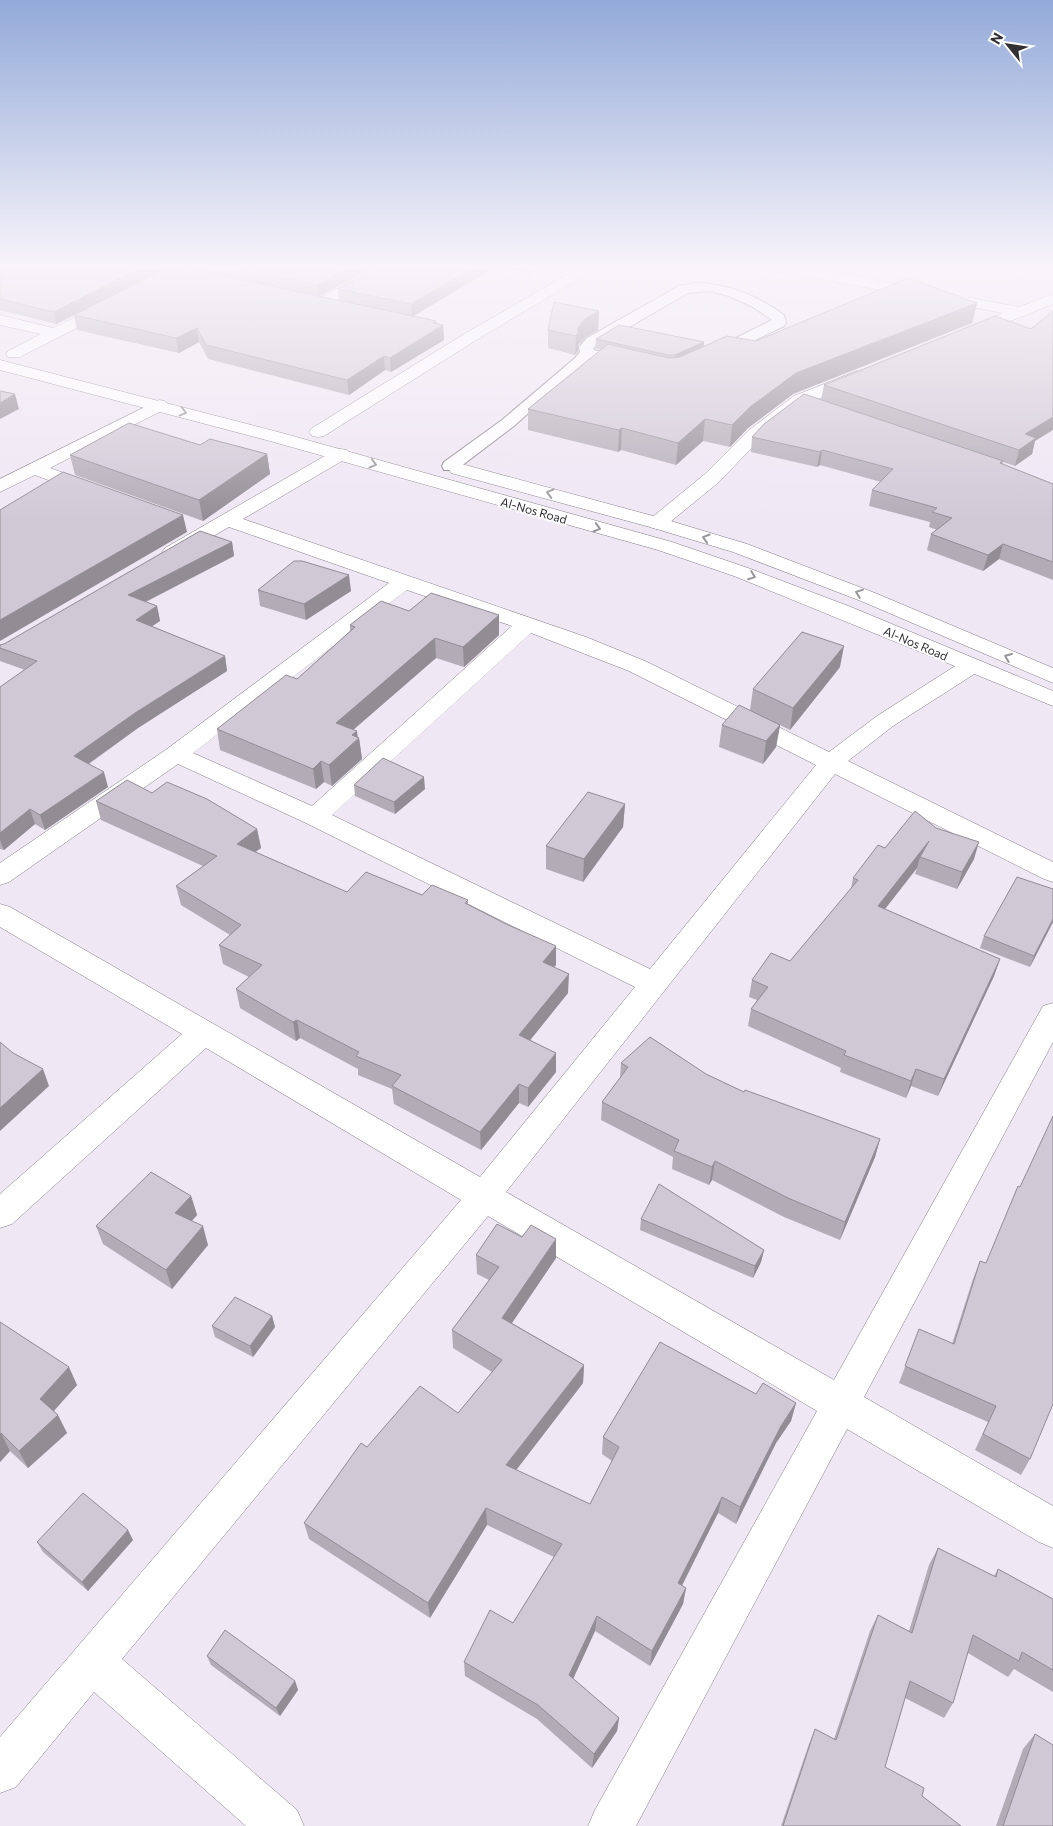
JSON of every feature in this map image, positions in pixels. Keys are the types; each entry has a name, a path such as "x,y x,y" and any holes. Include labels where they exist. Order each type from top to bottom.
{"street":[{"path":"318,432 444,353"},
{"name":"Al-Nos Road","path":"5,356 159,405 341,454 665,546 731,568 843,612 1053,700"},
{"name":"Al-Nos Road","path":"5,356 450,466 740,548 868,597 1053,676"},
{"path":"657,523 712,478 755,434 800,400 876,369"},
{"path":"800,400 828,410"},
{"path":"0,486 159,405"},
{"path":"155,562 197,528 227,520 341,454"},
{"path":"35,469 107,495"},
{"path":"227,520 528,624 638,666 1053,873"},
{"path":"0,876 176,754 405,582"},
{"path":"315,817 528,624"},
{"path":"0,1771 484,1196 832,762 884,721 971,666"},
{"path":"176,754 315,817 655,984"},
{"path":"0,914 1053,1528"},
{"path":"611,1826 1053,1014"},
{"path":"0,1214 203,1033"},
{"path":"93,1662 281,1826"}],"lane":[{"path":"450,466 508,423 587,353"},
{"path":"588,353 644,367"},
{"path":"705,359 717,353"}],"building":[{"path":"239,353 398,353 390,358 384,356 347,380"},
{"path":"597,353 648,353 669,358 680,357 688,353 847,353 796,373 750,407 732,425 705,419 678,443 622,428 619,430 528,409"},
{"path":"660,353 679,353 675,355"},
{"path":"903,353 1053,353 1053,417 1025,434 1036,438 1019,450 824,385"},
{"path":"0,391 15,394 0,403"},
{"path":"804,394 1003,461 1000,463 1053,484 1053,562 1003,544 988,555 931,534 952,518 932,512 937,508 872,490 893,469 822,450 820,452 752,437 764,424"},
{"path":"129,423 200,445 210,439 267,454 199,500 70,455"},
{"path":"63,472 183,515 0,620 0,510"},
{"path":"200,531 232,542 128,595 157,606 136,620 225,656 135,713 74,756 104,772 40,815 30,809 0,833 0,687 37,661 0,648 0,645"},
{"path":"294,561 302,561 349,575 304,604 258,590"},
{"path":"431,593 499,615 463,647 435,638 336,723 357,731 352,735 359,738 329,765 321,761 313,769 217,729 286,675 297,679 355,627 350,625 381,601 409,611"},
{"path":"802,632 844,646 793,708 753,689"},
{"path":"739,705 780,725 766,741 722,725"},
{"path":"383,758 424,777 394,802 354,785"},
{"path":"127,780 152,793 167,782 207,799 257,829 237,844 347,892 366,872 422,895 432,885 468,900 465,903 556,946 543,962 569,974 519,1035 556,1053 528,1088 519,1084 480,1132 392,1086 401,1075 356,1056 359,1052 297,1020 293,1022 236,989 262,965 219,945 241,925 176,886 217,856 96,801"},
{"path":"588,792 625,804 584,859 546,846"},
{"path":"915,811 936,828 979,842 962,872 920,857 929,841 878,906 1000,959 944,1079 916,1069 911,1081 844,1055 846,1051 751,1009 768,987 752,980 771,953 790,961 858,880 853,878 878,845 885,848"},
{"path":"1017,877 1053,889 1053,919 1034,956 984,936"},
{"path":"650,1037 706,1074 744,1092 745,1090 880,1139 845,1222 788,1198 715,1161 712,1167 674,1151 679,1140 602,1102 628,1067 621,1063"},
{"path":"0,1042 13,1053 43,1069 0,1108"},
{"path":"1053,1116 1053,1404 1030,1459 983,1434 996,1406 905,1366 919,1329 954,1344 980,1261 986,1263 1018,1186 1020,1187"},
{"path":"151,1172 191,1196 175,1213 203,1226 166,1270 96,1226"},
{"path":"659,1184 764,1250 755,1266 641,1219"},
{"path":"497,1224 522,1237 531,1225 556,1239 502,1318 584,1365 506,1465 590,1504 619,1447 603,1437 660,1342 756,1394 763,1383 796,1403 781,1426 740,1507 722,1497 678,1583 686,1588 652,1651 597,1616 569,1675 619,1718 594,1754 538,1705 464,1662 490,1610 513,1623 562,1544 486,1508 428,1603 304,1523 361,1443 367,1447 420,1386 458,1413 502,1360 452,1330 499,1267 476,1255"},
{"path":"235,1297 272,1316 250,1346 212,1326"},
{"path":"0,1322 69,1367 40,1399 58,1415 19,1451 0,1434"},
{"path":"83,1493 128,1530 82,1582 37,1542"},
{"path":"938,1548 996,1577 998,1569 1053,1599 1053,1670 1022,1652 1019,1661 973,1635 953,1703 910,1681 885,1767 924,1788 922,1796 961,1826 783,1826 815,1729 836,1740 878,1615 912,1633"},
{"path":"225,1630 295,1681 276,1708 207,1656"},
{"path":"1035,1734 1053,1745 1053,1826 1003,1826"}]}
